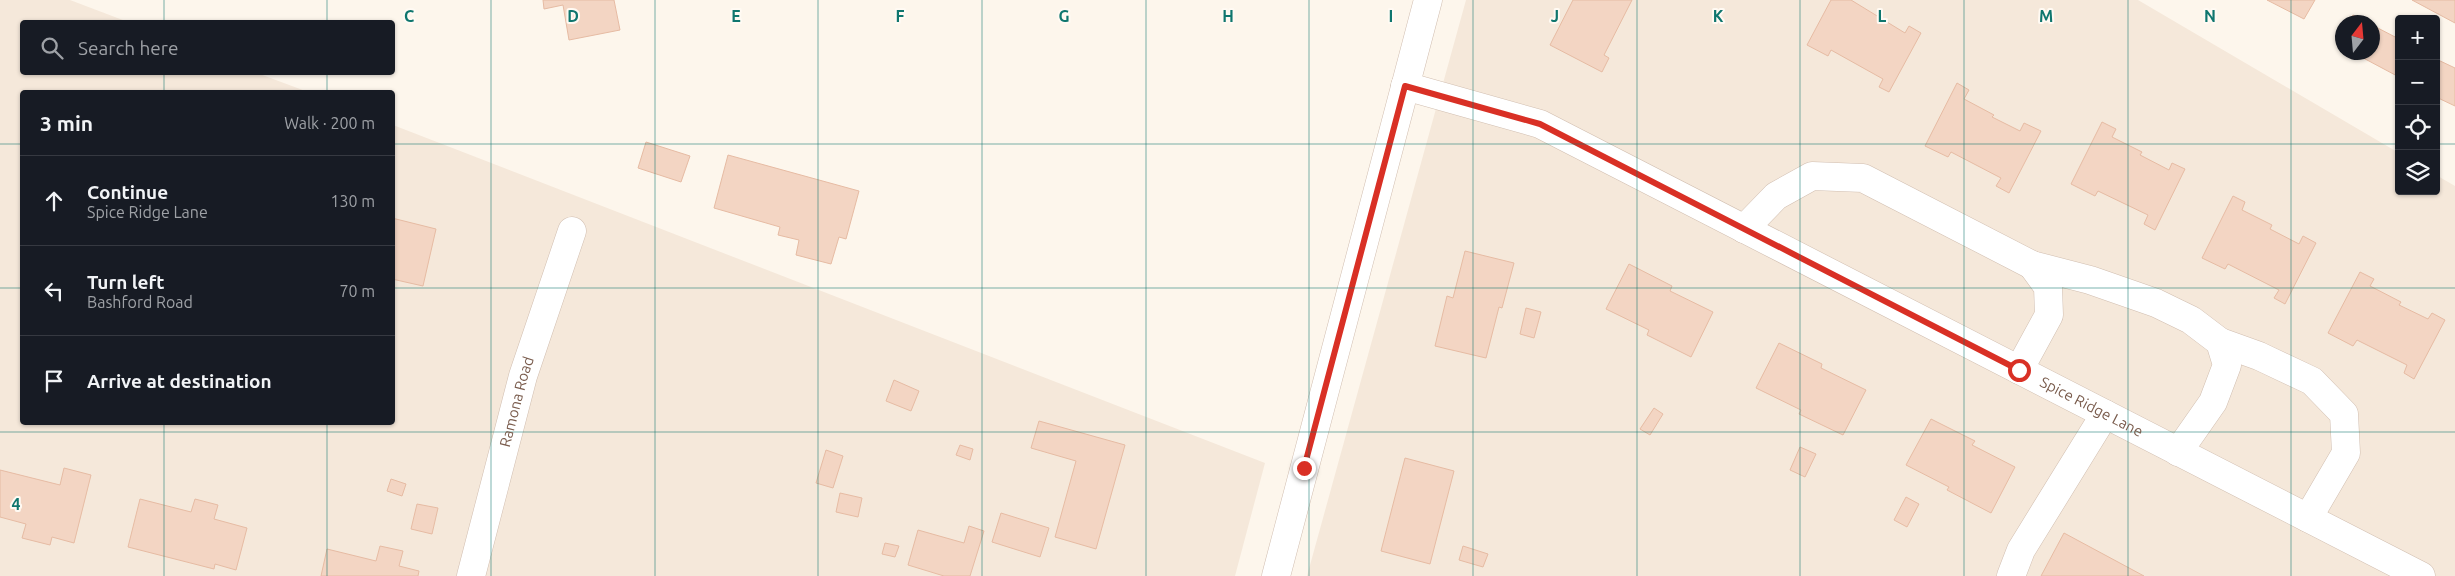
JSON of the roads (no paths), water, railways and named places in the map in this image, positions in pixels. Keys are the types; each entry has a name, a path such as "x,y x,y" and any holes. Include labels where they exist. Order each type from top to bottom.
{"street":[{"path":"1276,576 1428,0"},
{"name":"Spice Ridge Lane","path":"1405,86 1540,124 2421,576"},
{"path":"1744,229 1776,196 1812,176 1862,178 2032,265 2090,280 2156,303 2191,320 2220,342 2259,356 2312,381 2344,414 2346,452 2308,518"},
{"name":"Ramona Road","path":"471,576 524,376 572,231"},
{"path":"2019,370 2049,315 2048,287 2032,265"},
{"path":"2178,452 2213,402 2227,365 2220,342"},
{"path":"2011,576 2021,550 2105,414"}]}
